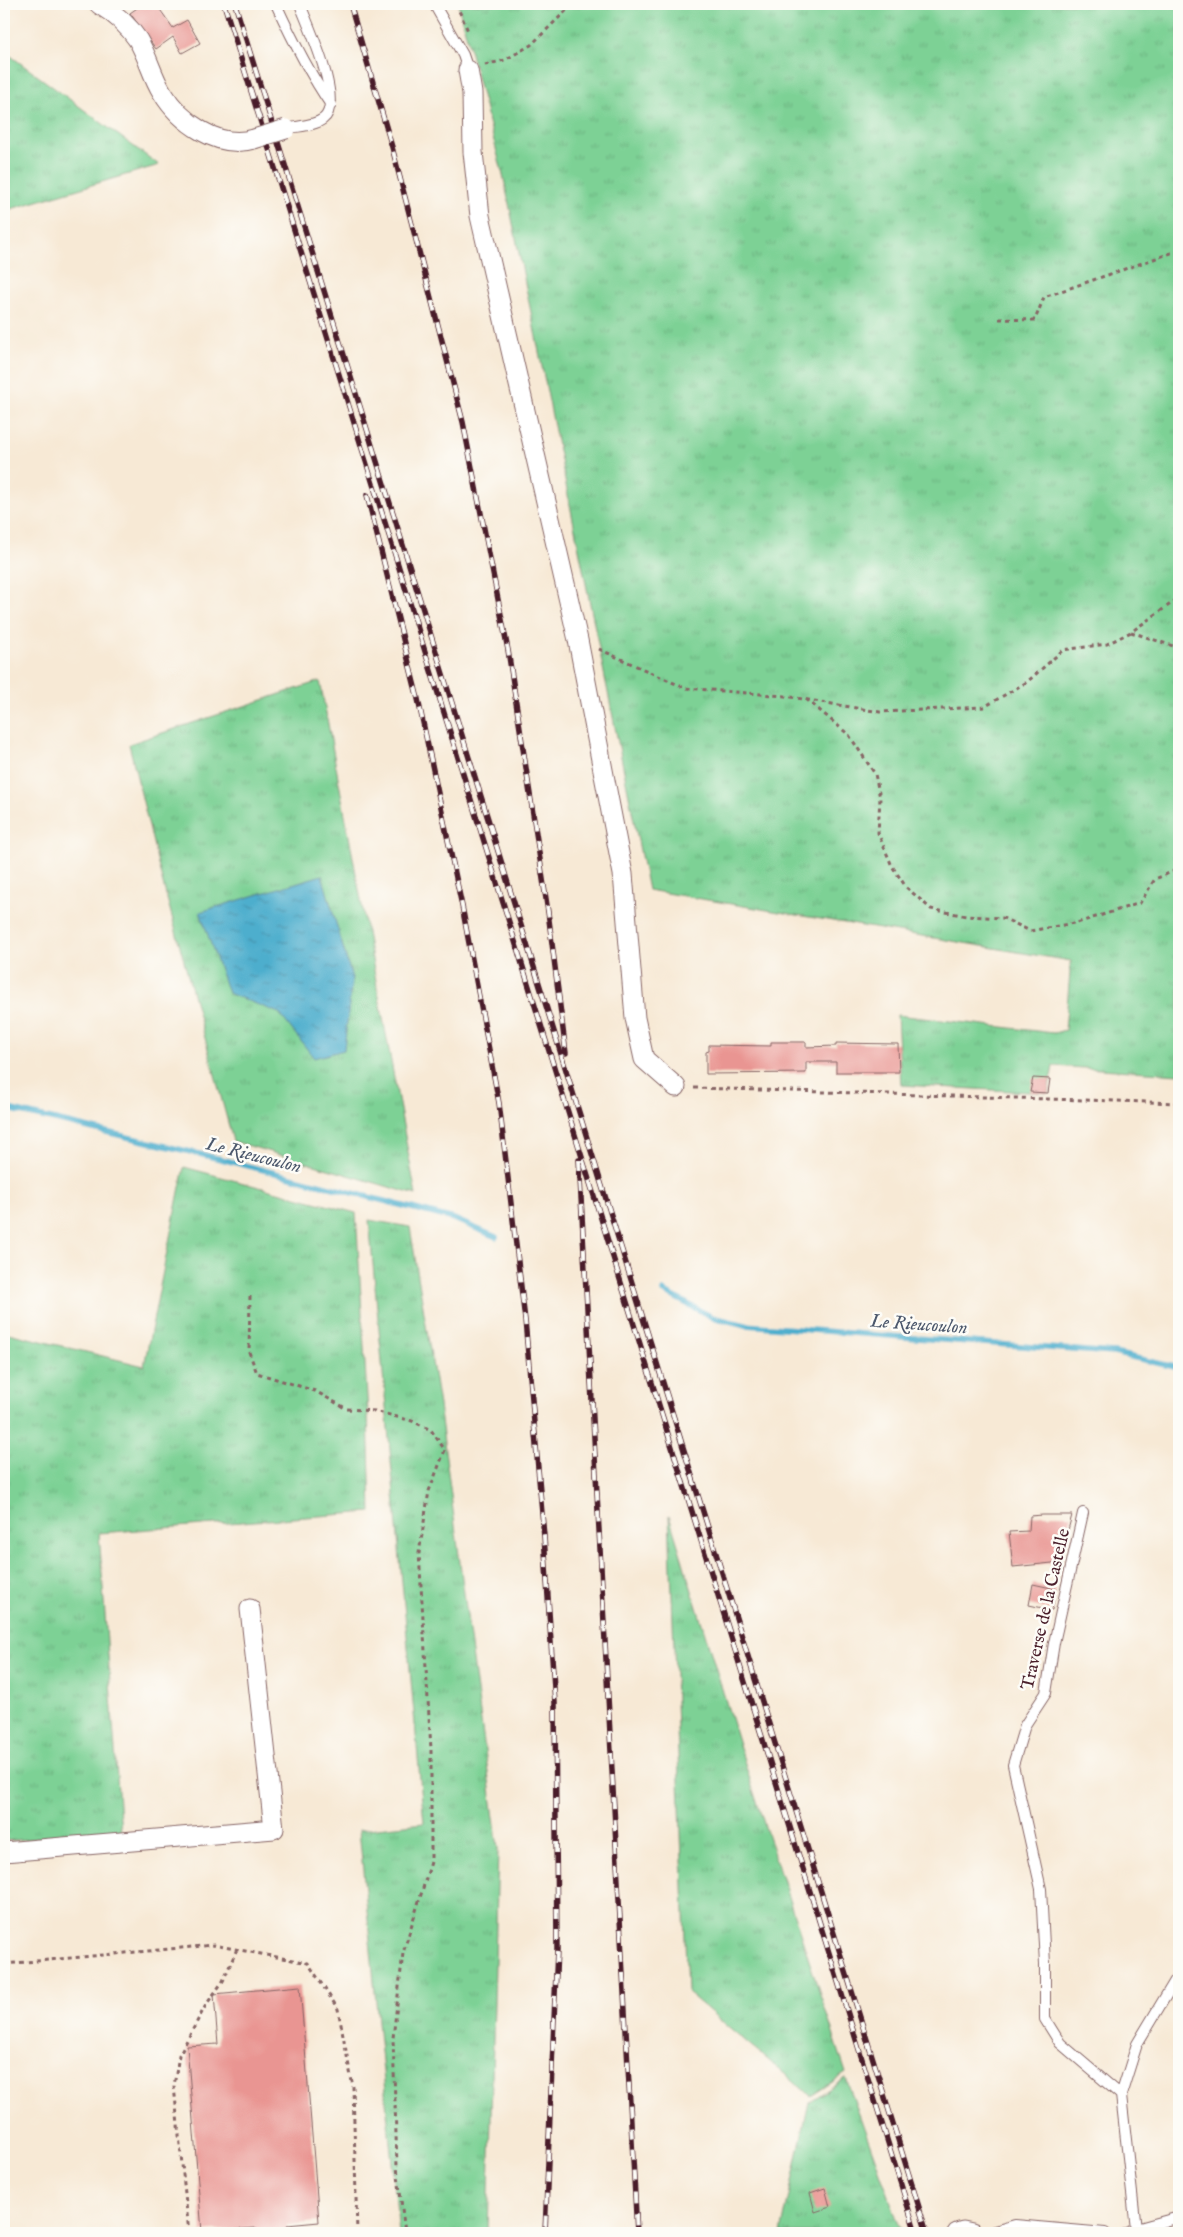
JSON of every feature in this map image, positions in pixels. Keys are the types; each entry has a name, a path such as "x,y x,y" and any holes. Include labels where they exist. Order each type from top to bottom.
{"street":[{"path":"99,4 123,22 136,39 162,92 178,113 190,123 219,139 231,142 244,142 286,129"},
{"path":"468,70 472,93 473,152 480,216 578,640 623,874 635,1018 644,1059 676,1087"},
{"path":"4,1852 274,1829 250,1609"}],"lane":[{"path":"276,4 292,40 316,83 332,105"},
{"path":"286,129 318,122 330,112 332,105 326,73 300,4"},
{"path":"434,4 463,55 468,70"},
{"name":"Traverse de la Castelle","path":"1083,1513 1054,1642 1046,1693 1026,1724 1013,1765 1041,1889 1045,1964 1045,2019 1060,2043 1121,2095"},
{"path":"1179,1974 1137,2044 1121,2095 1131,2231 1179,2216"},
{"path":"988,2233 1015,2224 1105,2233"}],"path":[{"path":"468,70 504,60 531,45 573,4"},
{"path":"999,319 1035,320 1044,297 1171,253 1179,253"},
{"path":"578,640 685,688 806,699 880,712 984,708 1027,682 1063,650 1107,644 1131,632 1179,598"},
{"path":"1131,632 1179,648"},
{"path":"806,699 849,735 875,774 880,798 878,832 892,866 906,887 931,909 966,916 1002,918 1030,931 1080,922 1140,902 1155,879 1179,869"},
{"path":"676,1087 1179,1103"},
{"path":"250,1296 249,1352 257,1373 315,1392 347,1409 375,1411 412,1421 431,1430 445,1450 429,1490 419,1553 431,1749 431,1862 403,1953 394,2038 397,2167 405,2233"},
{"path":"4,1964 214,1945 308,1963 338,2009 353,2087 357,2233"},
{"path":"189,2233 174,2086 179,2055 206,2005 223,1980 237,1949"}],"green space":[{"path":"458,4 1179,4 1179,1074 1053,1066 1048,1093 901,1085 897,1015 1054,1033 1065,1030 1071,961 648,890 504,179"},
{"path":"4,52 8,54 159,165 4,211"},
{"path":"320,681 416,1195 233,1141 162,880 129,744"},
{"path":"184,1167 356,1213 368,1414 371,1512 99,1533 121,1832 4,1841 4,1332 144,1366"},
{"path":"369,1220 410,1227 439,1405 498,1848 488,2233 399,2233 359,1830 424,1823"},
{"path":"669,1516 754,1793 846,2073 811,2096 687,1992"},
{"path":"846,2078 902,2233 781,2233 809,2102"}],"water":[{"path":"322,875 352,978 344,1050 314,1058 279,1013 228,993 200,912"}],"building":[{"path":"143,4 156,4 173,28 187,20 200,43 182,53 173,37 156,49 130,13"},
{"path":"771,1042 806,1042 806,1047 836,1046 836,1043 898,1044 899,1072 836,1072 836,1062 806,1062 806,1073 706,1074 706,1052 709,1051 709,1045 771,1046"},
{"path":"1033,1078 1050,1079 1048,1093 1030,1092"},
{"path":"1072,1515 1068,1530 1060,1531 1062,1562 1013,1567 1009,1532 1029,1531 1030,1516"},
{"path":"1033,1584 1056,1589 1052,1610 1029,1605"},
{"path":"300,1986 319,2222 287,2225 288,2233 257,2233 256,2228 202,2232 187,2046 218,2044 214,1994"},
{"path":"825,2188 830,2207 815,2212 810,2193"}],"waterway":[{"name":"Le Rieucoulon","path":"4,1108 225,1160 454,1219 496,1237"},
{"name":"Le Rieucoulon","path":"663,1291 712,1317 746,1325 1114,1353 1179,1368"}],"railway":[{"path":"224,4 916,2233"},
{"path":"235,4 927,2233"},
{"path":"350,4 392,147 463,422 508,650 548,912 566,1053"},
{"path":"367,495 418,699 462,906 499,1103 525,1320 544,1536 555,1703 557,1949 545,2233"},
{"path":"579,1160 637,2233"}]}
